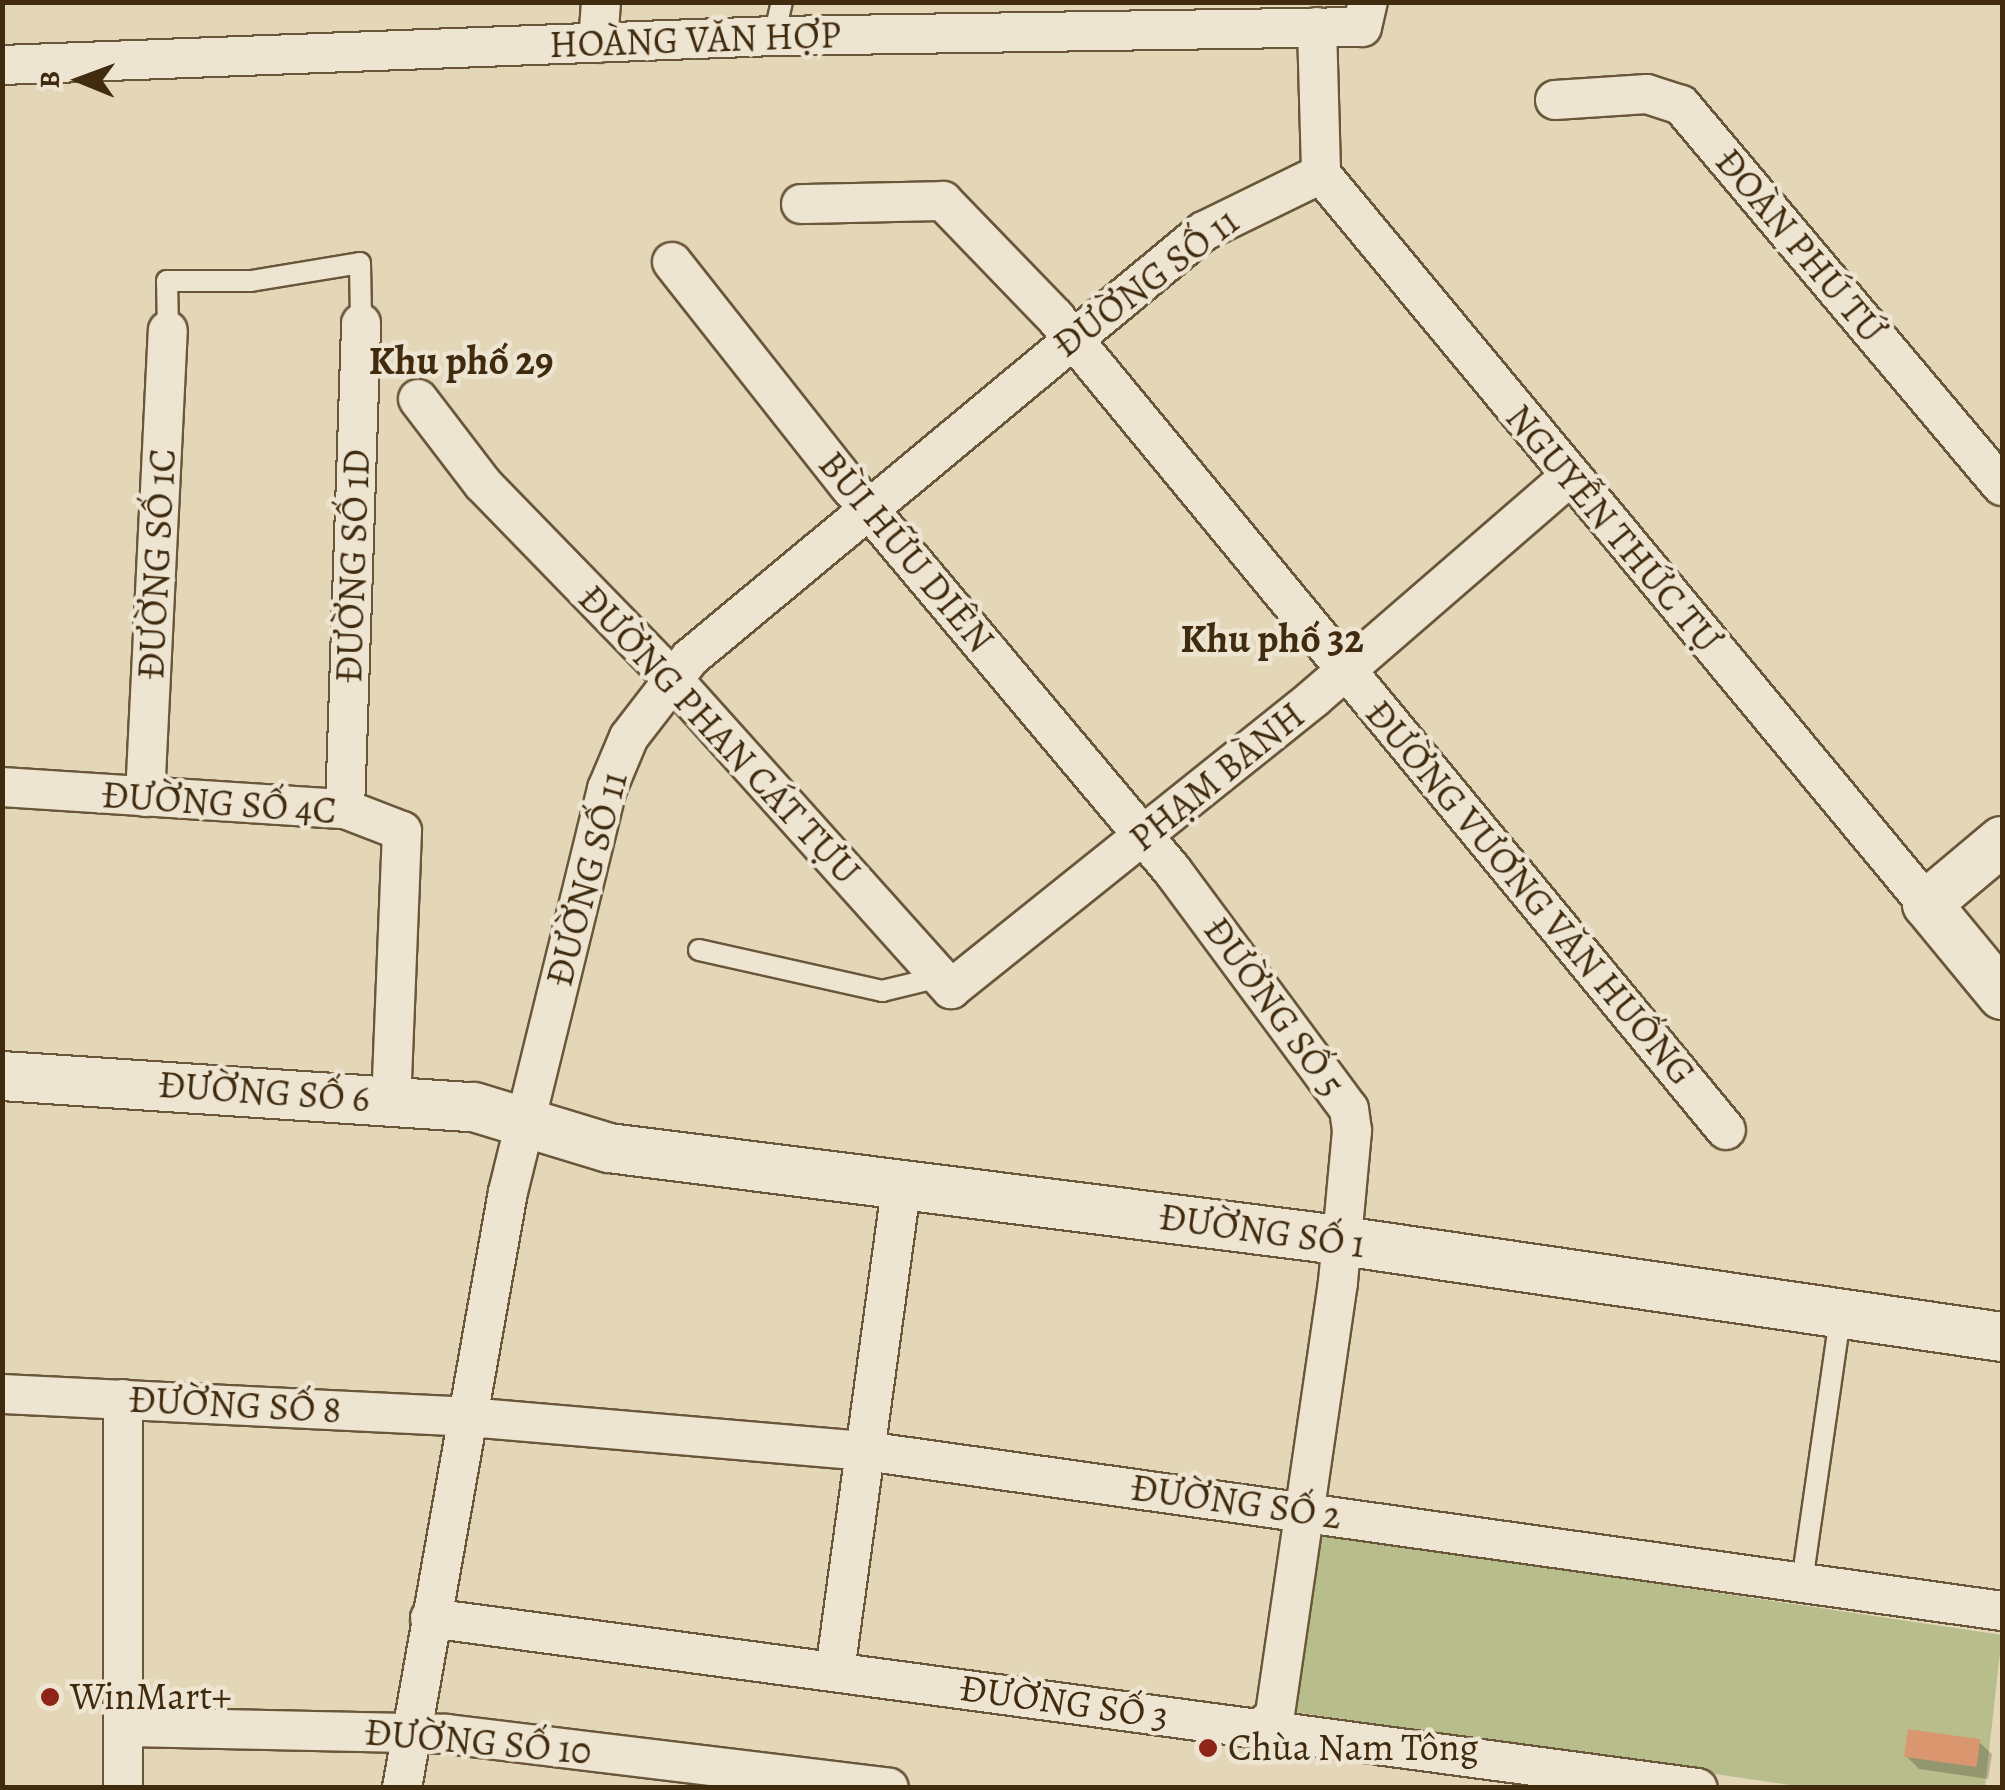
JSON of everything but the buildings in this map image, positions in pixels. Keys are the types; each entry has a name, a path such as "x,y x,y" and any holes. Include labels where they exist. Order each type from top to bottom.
{"street":[{"path":"598,43 601,2"},
{"name":"HOÀNG VĂN HỢP","path":"2,65 598,43 778,19 1362,28 1368,2"},
{"path":"1317,27 1320,174"},
{"name":"ĐOÀN PHÚ TỨ","path":"1555,100 1647,94 1681,105 2002,486"},
{"name":"ĐƯỜNG SỐ 11","path":"402,1788 524,1118 607,789 629,736 670,676 1204,230 1320,174"},
{"name":"NGUYỄN THỨC TỰ","path":"1320,174 1568,478 2002,995"},
{"name":"ĐƯỜNG VƯƠNG VĂN HUỐNG","path":"801,204 943,201 1073,338 1726,1130"},
{"name":"BÙI HỮU DIÊN","path":"672,262 868,507 1144,837"},
{"name":"ĐƯỜNG SỐ 1D","path":"345,809 361,323"},
{"name":"ĐƯỜNG SỐ 1C","path":"145,796 168,331"},
{"name":"ĐƯỜNG PHAN CÁT TỰU","path":"418,399 483,484 670,676 946,983"},
{"name":"PHẠM BÀNH","path":"946,983 1144,837 1346,670 1568,478"},
{"name":"ĐƯỜNG SỐ 4C","path":"2,788 345,809 402,831 390,1100"},
{"name":"ĐƯỜNG SỐ 5","path":"1144,837 1339,1087 1352,1132 1342,1242 1275,1716 1264,1725"},
{"path":"1927,904 2002,842"},
{"name":"ĐƯỜNG SỐ 6","path":"2,1076 390,1100 524,1118"},
{"name":"ĐƯỜNG SỐ 1","path":"524,1118 609,1148 902,1181 1841,1310 2002,1338"},
{"path":"835,1672 902,1181"},
{"name":"ĐƯỜNG SỐ 8","path":"2,1394 468,1417"},
{"path":"122,1398 123,1788"},
{"name":"ĐƯỜNG SỐ 2","path":"468,1417 865,1450 2002,1611"},
{"name":"ĐƯỜNG SỐ 3","path":"430,1618 1264,1725 1698,1788"},
{"name":"ĐƯỜNG SỐ 10","path":"124,1727 410,1732 889,1788"}],"lane":[{"path":"168,331 167,282 251,281 360,262 361,323"},
{"path":"699,950 882,990 946,983"},
{"path":"1802,1582 1841,1310"}],"green space":[{"path":"1321,1534 2002,1635 1985,1787 1803,1787 1295,1712"}],"place":[{"name":"WinMart+","path":"50,1697"},
{"name":"Chùa Nam Tông","path":"1208,1748"}],"district":[{"name":"Khu phố 29","path":"461,361"},
{"name":"Khu phố 32","path":"1272,639"}]}
